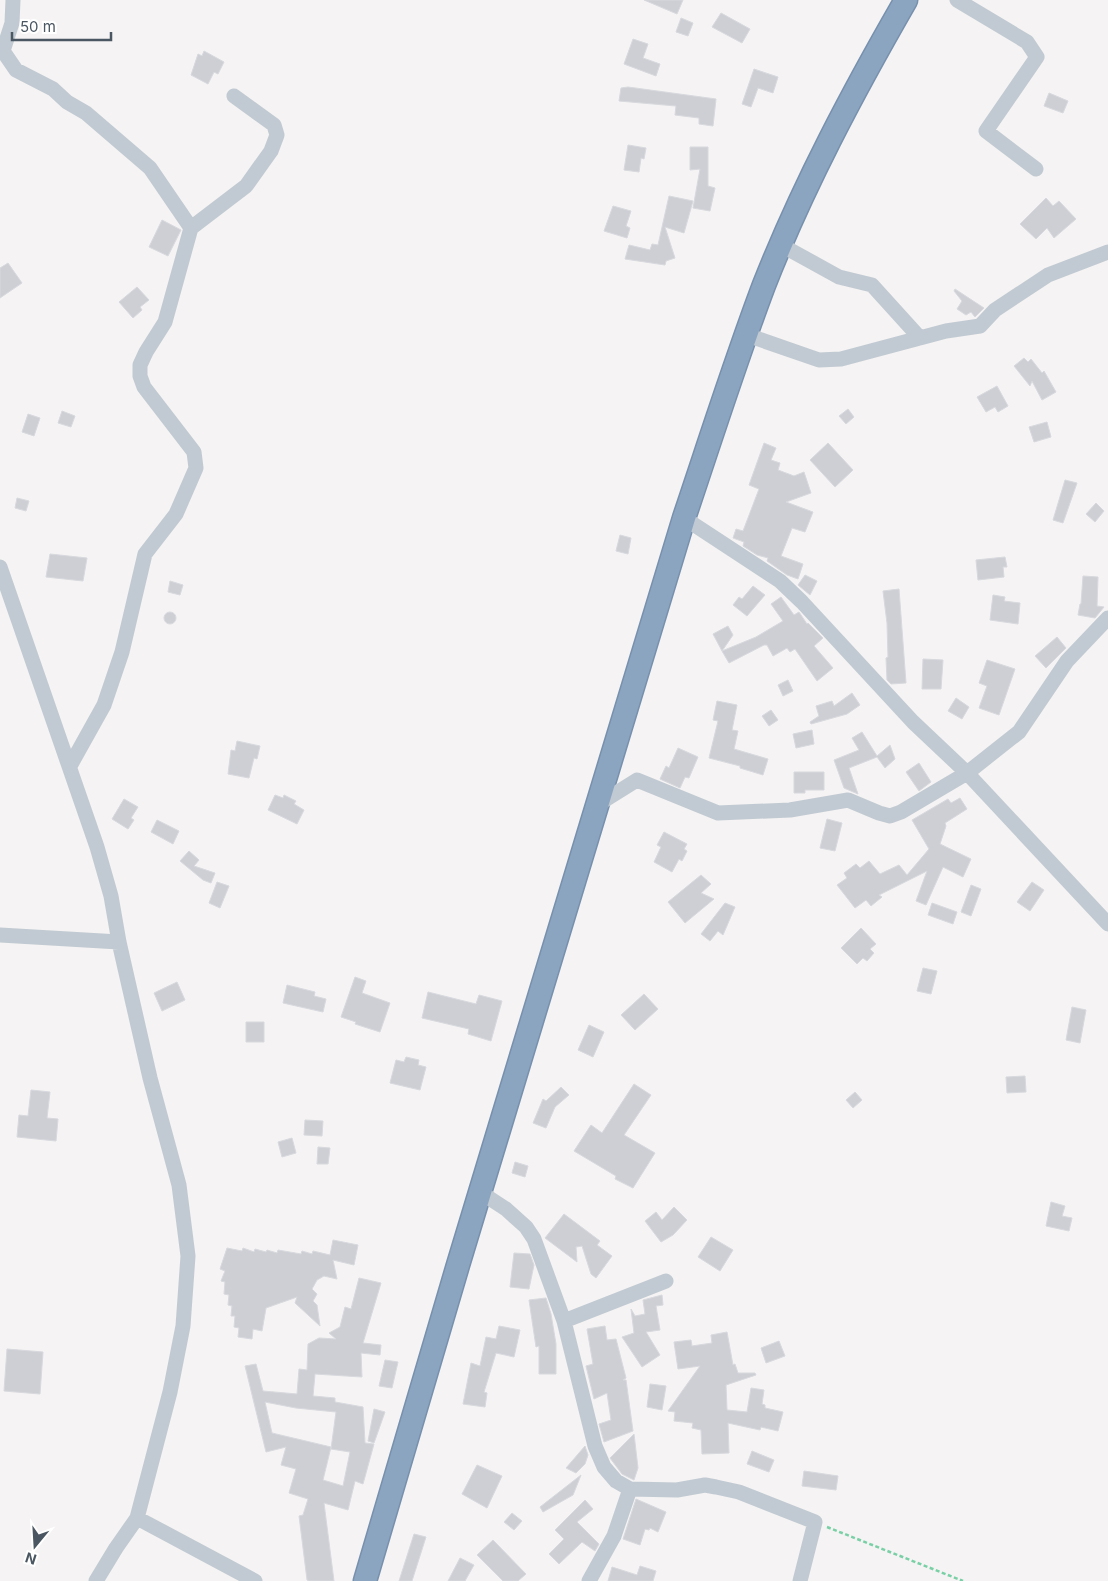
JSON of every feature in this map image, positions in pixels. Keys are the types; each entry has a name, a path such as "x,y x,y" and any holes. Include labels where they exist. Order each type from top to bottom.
{"highway":[{"path":"365,1581 480,1192 684,518 747,335 781,245 813,175 865,71 906,0"}],"street":[{"path":"13,0 12,23 1,51 16,70 53,89 67,102 86,113 150,168 191,228"},
{"path":"957,0 1027,42 1037,58 986,131 1036,169"},
{"path":"70,766 104,705 122,652 145,554 176,514 196,468 194,452 144,387 140,376 140,365 167,317 191,228 246,186 271,151 277,135 274,125 234,96"},
{"path":"781,245 839,278 872,286 920,338"},
{"path":"747,335 819,360 830,361 946,331 980,326 996,310 1048,274 1108,252"},
{"path":"684,518 780,581 824,623 913,722 967,773 1108,924"},
{"path":"0,567 70,766 111,896 119,942 150,1078 179,1185 188,1256 183,1326 170,1392 137,1518 96,1581"},
{"path":"597,805 637,780 701,808 718,813 790,810 848,800 890,816 901,812 967,773 1020,732 1067,661 1108,618"},
{"path":"0,935 119,942"},
{"path":"480,1192 506,1209 530,1233 564,1321 594,1446 604,1467 616,1481 630,1489 677,1490 704,1485 716,1487 739,1492 815,1522 800,1581"},
{"path":"564,1321 666,1281"},
{"path":"589,1581 614,1536 630,1489"},
{"path":"137,1518 255,1581"}],"path":[{"path":"815,1522 963,1581"}],"building":[{"path":"644,0 683,0 677,14"},
{"path":"721,13 750,29 742,43 712,27"},
{"path":"681,18 693,23 688,36 676,32"},
{"path":"633,39 648,44 643,58 660,64 656,76 624,64"},
{"path":"204,51 224,62 218,74 214,72 208,84 191,75 198,54 202,56"},
{"path":"754,69 778,77 773,93 758,88 751,107 742,104"},
{"path":"628,87 716,99 713,126 699,124 699,118 675,115 676,106 619,101 621,88"},
{"path":"1049,93 1068,101 1063,113 1044,106"},
{"path":"628,145 646,148 644,159 641,158 639,172 624,170"},
{"path":"690,147 708,147 708,186 715,188 710,211 693,208 700,169 690,170"},
{"path":"669,196 693,201 684,233 665,227 675,258 666,261 665,265 625,259 629,245 650,250 652,244 658,245"},
{"path":"1046,198 1053,206 1059,201 1076,219 1054,238 1047,228 1036,239 1020,224"},
{"path":"613,206 631,211 626,226 630,228 627,238 604,231"},
{"path":"162,220 181,230 168,256 149,247"},
{"path":"8,263 22,283 0,298 0,268"},
{"path":"137,287 149,300 140,307 142,310 133,318 119,302"},
{"path":"955,289 984,308 975,317 971,312 966,315 957,309 962,301 954,291"},
{"path":"1024,358 1028,362 1031,359 1042,373 1044,371 1056,392 1042,400 1032,381 1030,386 1014,366"},
{"path":"997,386 1008,406 998,412 995,407 986,412 977,397"},
{"path":"848,409 854,417 846,424 839,416"},
{"path":"62,411 75,416 71,427 58,423"},
{"path":"28,414 40,418 34,436 22,432"},
{"path":"1047,422 1051,437 1034,442 1029,427"},
{"path":"764,443 776,448 771,460 780,463 778,470 794,476 804,472 811,493 786,502 813,512 805,532 792,528 781,556 803,564 798,579 787,575 767,561 768,558 757,555 743,546 744,542 733,538 736,529 743,531 759,489 749,485"},
{"path":"828,443 853,470 835,487 810,460"},
{"path":"1065,480 1077,483 1063,523 1053,520"},
{"path":"17,498 29,501 26,511 15,508"},
{"path":"1096,503 1104,511 1095,522 1086,514"},
{"path":"620,535 631,538 628,554 616,551"},
{"path":"50,554 87,558 83,581 46,577"},
{"path":"1005,557 1007,567 1003,567 1004,577 978,580 976,560"},
{"path":"805,575 817,581 810,595 798,585"},
{"path":"1083,576 1098,577 1097,606 1104,607 1095,618 1078,615 1081,604"},
{"path":"170,581 183,585 180,595 168,592"},
{"path":"753,586 765,595 747,616 733,605 739,597 742,599"},
{"path":"899,589 906,683 891,684 887,680 887,623 883,591"},
{"path":"993,595 1005,597 1004,601 1020,603 1018,624 990,620"},
{"path":"781,597 794,615 799,612 807,624 823,638 814,646 833,668 817,681 795,649 790,652 787,648 773,656 767,645 764,645 729,663 722,651 756,637 783,621 771,604"},
{"path":"168,612 172,612 176,618 172,624 168,624 164,620 164,616"},
{"path":"728,626 733,635 722,651 713,634"},
{"path":"1057,637 1066,648 1046,668 1035,656"},
{"path":"923,659 943,660 941,689 922,689"},
{"path":"987,660 1015,669 999,715 979,708 987,686 979,683"},
{"path":"788,680 793,691 783,696 778,685"},
{"path":"852,693 860,705 847,714 811,724 810,722 819,716 816,706 832,701 834,706"},
{"path":"956,698 969,707 962,719 948,711"},
{"path":"717,701 737,705 732,730 738,731 734,749 768,759 763,775 740,768 740,766 709,758 718,721 713,720"},
{"path":"771,710 778,720 769,726 762,716"},
{"path":"812,730 814,744 796,748 793,734"},
{"path":"862,732 877,756 890,745 895,759 885,768 877,757 849,768 858,794 844,788 834,760 859,750 852,738"},
{"path":"237,741 260,746 257,759 254,758 249,778 228,774 231,750 235,751"},
{"path":"678,748 698,757 689,778 685,777 680,788 660,779 666,766 669,768"},
{"path":"919,763 931,782 919,791 906,772"},
{"path":"794,772 824,772 824,790 805,790 805,793 794,793"},
{"path":"275,795 283,798 284,795 296,801 294,804 304,810 297,824 268,810"},
{"path":"960,798 967,809 945,823 946,826 940,844 971,859 963,877 943,867 926,905 916,901 927,871 879,895 882,897 871,906 866,900 855,908 837,885 847,878 844,873 856,864 860,868 869,861 880,874 899,865 907,875 929,849 912,820 948,799 951,803"},
{"path":"124,799 138,807 131,818 134,820 128,829 112,819"},
{"path":"827,819 842,823 835,851 820,848"},
{"path":"157,820 179,831 173,844 151,832"},
{"path":"664,832 687,844 684,849 687,851 682,861 679,859 672,872 654,862 661,847 657,845"},
{"path":"189,851 199,860 194,866 215,873 211,883 203,880 180,861"},
{"path":"701,875 711,884 701,893 714,899 685,923 668,902"},
{"path":"217,882 229,886 220,908 209,903"},
{"path":"1032,882 1044,890 1030,911 1017,902"},
{"path":"971,885 981,889 971,916 961,912"},
{"path":"725,903 735,907 723,935 718,931 710,941 701,934"},
{"path":"932,903 957,912 953,924 928,915"},
{"path":"861,928 876,944 870,949 874,953 867,961 863,958 857,964 841,948"},
{"path":"923,968 937,971 931,994 917,991"},
{"path":"355,977 366,981 362,993 390,1003 380,1032 355,1024 356,1022 341,1017"},
{"path":"177,982 185,1000 162,1011 154,993"},
{"path":"287,985 315,992 314,996 326,999 323,1012 283,1003"},
{"path":"428,992 476,1004 479,995 502,1001 491,1041 468,1034 469,1029 422,1018"},
{"path":"644,994 658,1009 635,1030 621,1015"},
{"path":"1072,1007 1086,1010 1080,1043 1066,1040"},
{"path":"246,1022 264,1022 264,1042 246,1042"},
{"path":"589,1025 604,1032 593,1057 578,1050"},
{"path":"406,1057 419,1060 418,1065 426,1067 420,1090 390,1083 396,1060 404,1062"},
{"path":"1025,1076 1026,1092 1007,1093 1006,1077"},
{"path":"634,1084 651,1095 624,1135 655,1153 633,1188 615,1179 616,1176 574,1151 591,1125 602,1133"},
{"path":"561,1087 569,1095 555,1107 546,1128 533,1123 543,1099 546,1101"},
{"path":"31,1090 50,1092 47,1118 58,1119 56,1141 17,1137 19,1115 28,1116"},
{"path":"855,1092 862,1100 853,1108 846,1100"},
{"path":"305,1120 323,1121 322,1136 304,1135"},
{"path":"292,1138 296,1153 282,1157 278,1142"},
{"path":"318,1147 330,1148 328,1164 317,1164"},
{"path":"515,1162 528,1166 525,1177 512,1173"},
{"path":"1051,1202 1065,1206 1062,1216 1072,1218 1069,1231 1046,1226"},
{"path":"674,1207 687,1220 673,1235 661,1242 645,1221 656,1212 662,1220"},
{"path":"564,1214 600,1241 597,1245 612,1256 596,1278 591,1274 582,1246 576,1247 577,1262 545,1238"},
{"path":"711,1237 733,1250 720,1271 698,1257"},
{"path":"333,1240 358,1245 354,1265 333,1260 337,1279 324,1276 317,1280 312,1289 317,1294 313,1301 317,1305 320,1326 295,1303 297,1297 266,1308 262,1331 253,1329 252,1339 238,1337 239,1328 234,1327 235,1316 231,1316 232,1306 228,1305 229,1295 224,1294 225,1282 221,1281 225,1271 220,1269 227,1248 242,1251 243,1248 254,1252 255,1249 266,1252 267,1250 277,1253 278,1250 301,1254 302,1251 312,1254 313,1251 330,1255"},
{"path":"514,1253 530,1254 534,1265 529,1289 510,1287"},
{"path":"359,1278 381,1283 363,1343 381,1345 380,1355 361,1353 362,1377 315,1374 313,1396 335,1398 335,1402 363,1407 365,1443 374,1444 363,1484 355,1481 348,1510 324,1503 334,1581 309,1581 307,1580 299,1516 303,1515 308,1499 289,1493 296,1469 281,1465 286,1447 266,1452 245,1366 256,1364 263,1391 297,1394 299,1369 307,1370 308,1344 319,1338 336,1339 329,1333 340,1327 345,1307 351,1309","holes":["265,1402 296,1408 336,1412 331,1449 350,1452 343,1486 323,1480 331,1447 272,1433"]},
{"path":"662,1295 663,1305 656,1306 660,1330 646,1332 660,1355 642,1367 622,1337 634,1333 631,1309 635,1316 645,1314 643,1300"},
{"path":"546,1298 556,1344 556,1374 539,1374 539,1346 536,1347 529,1300"},
{"path":"499,1326 520,1330 514,1357 496,1353 484,1392 487,1393 485,1407 463,1404 471,1363 480,1366 486,1337 496,1339"},
{"path":"605,1326 607,1340 616,1339 626,1378 623,1380 626,1380 633,1431 604,1442 599,1424 611,1420 607,1393 594,1399 586,1366 593,1364 587,1329"},
{"path":"727,1332 733,1365 735,1364 738,1373 755,1373 756,1375 726,1385 727,1410 747,1412 751,1388 764,1390 762,1404 765,1405 765,1408 783,1412 778,1431 761,1427 760,1430 728,1423 729,1453 702,1454 701,1430 692,1428 693,1423 674,1421 675,1412 668,1411 700,1366 678,1369 674,1342 691,1340 692,1346 712,1343 711,1335"},
{"path":"779,1341 785,1356 766,1363 761,1348"},
{"path":"7,1349 43,1352 40,1394 4,1391"},
{"path":"385,1360 398,1362 392,1388 379,1386"},
{"path":"650,1384 666,1386 662,1410 647,1407"},
{"path":"374,1409 385,1412 374,1443 368,1441"},
{"path":"634,1434 638,1468 634,1480 622,1474 610,1458"},
{"path":"585,1446 588,1455 585,1464 576,1473 566,1468"},
{"path":"752,1451 774,1460 769,1472 747,1464"},
{"path":"477,1465 502,1476 487,1508 462,1494"},
{"path":"804,1471 838,1476 836,1490 802,1486"},
{"path":"581,1475 573,1495 543,1512 540,1507"},
{"path":"636,1499 666,1512 658,1532 650,1528 649,1530 645,1529 640,1545 623,1539"},
{"path":"585,1500 593,1509 577,1522 599,1544 595,1551 582,1542 559,1564 549,1554 564,1539 555,1530"},
{"path":"512,1513 522,1521 514,1530 504,1522"},
{"path":"414,1534 426,1537 412,1581 399,1581"},
{"path":"493,1540 526,1574 518,1581 503,1581 477,1555"},
{"path":"460,1558 474,1565 465,1581 448,1581"},
{"path":"640,1566 656,1571 653,1581 608,1581 612,1567 637,1575"}]}
